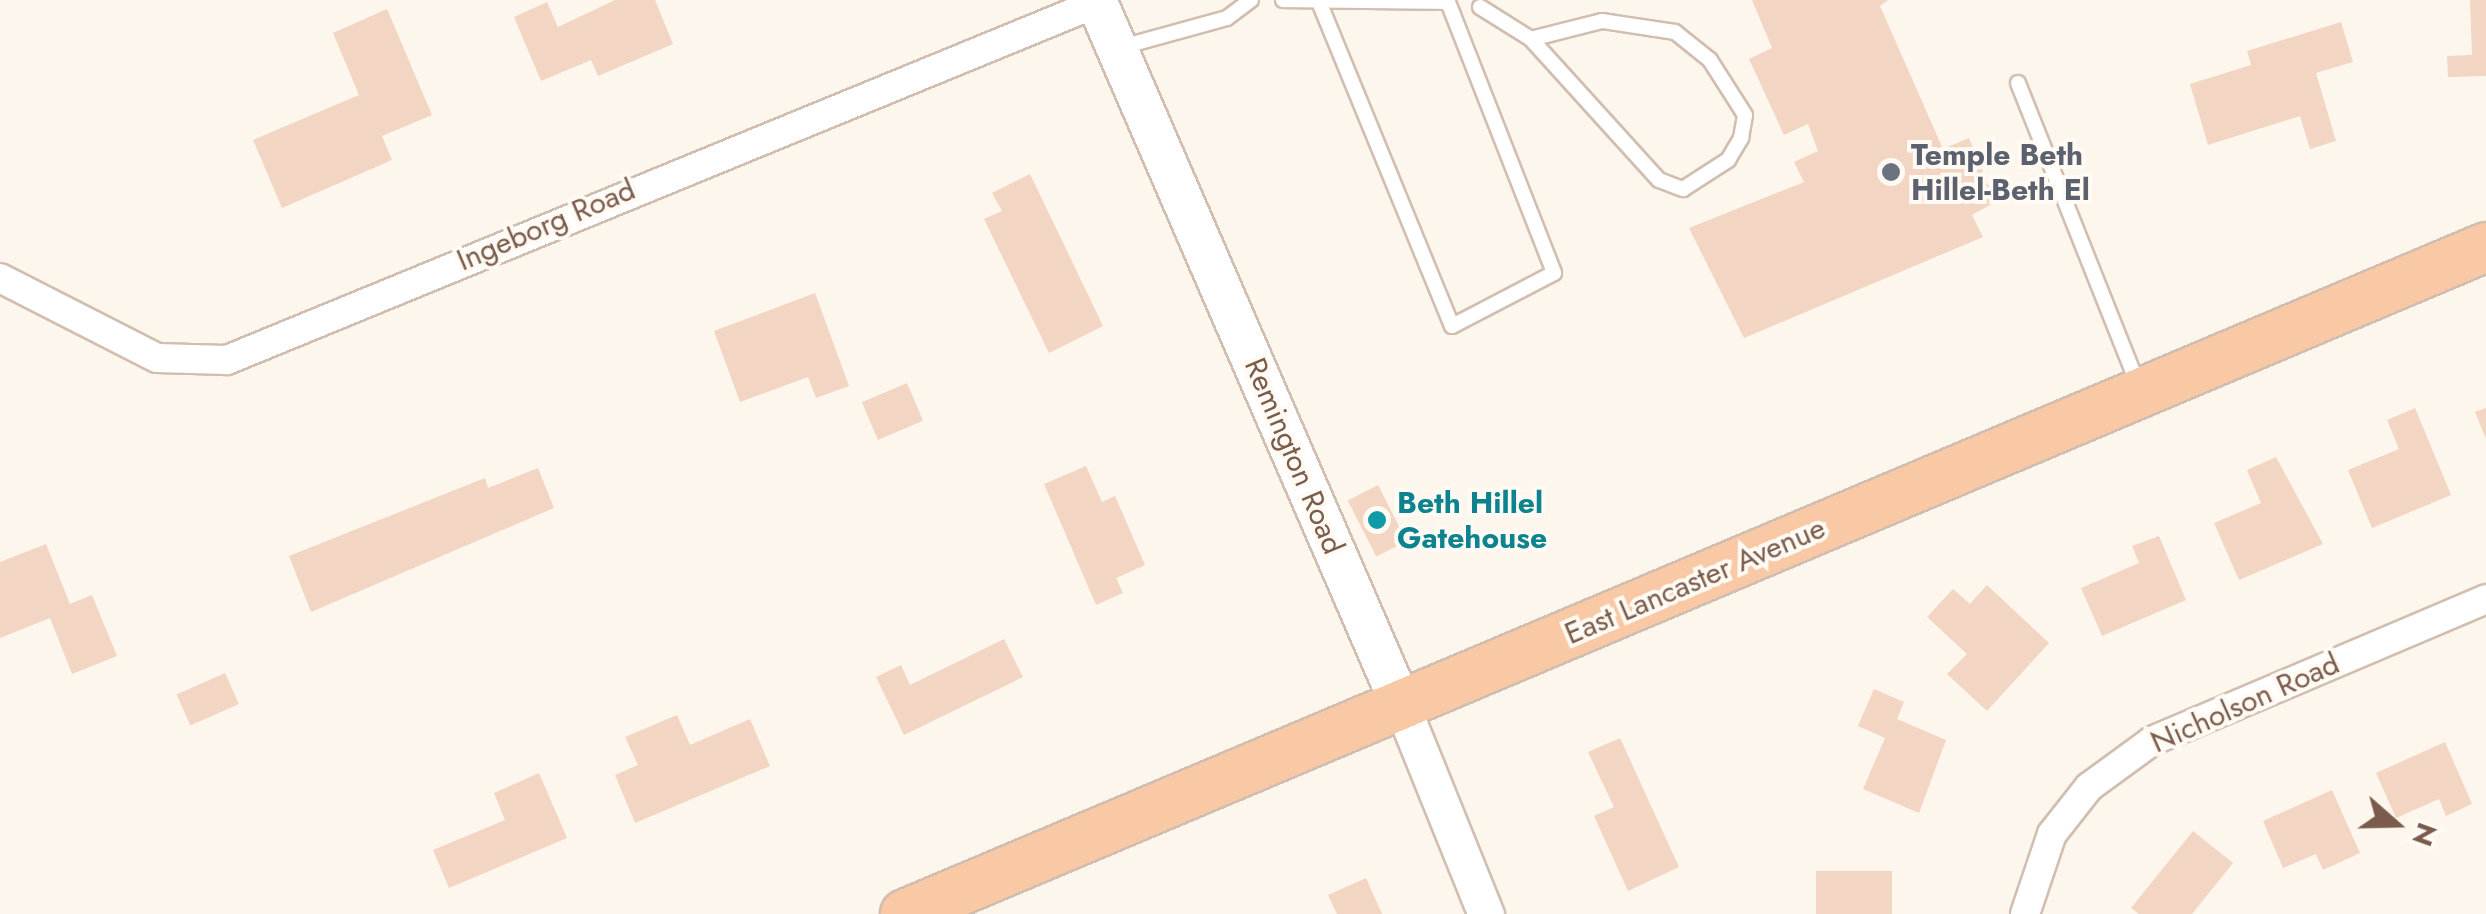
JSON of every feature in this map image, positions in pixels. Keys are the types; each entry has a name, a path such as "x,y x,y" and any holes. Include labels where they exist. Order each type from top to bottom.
{"highway":[{"name":"East Lancaster Avenue","path":"904,914 2486,247"}],"main road":[{"name":"Remington Road","path":"1096,1 1401,704"}],"street":[{"name":"Ingeborg Road","path":"0,278 157,358 227,360 1096,1"},
{"name":"Nicholson Road","path":"2025,914 2052,834 2089,787 2152,741 2486,599"},
{"name":"Remington Road","path":"1401,704 1486,914"}],"lane":[{"path":"1118,48 1228,18 1251,0"},
{"path":"1283,0 1480,4 1531,39 1659,180 1683,189 1728,160 1742,138 1736,102 1710,60 1675,32 1602,21 1531,39"},
{"path":"1319,1 1452,326 1554,273 1448,2"},
{"path":"2018,83 2141,393"}],"building":[{"path":"615,0 655,0 673,44 598,76 591,60 541,81 514,17 547,2 558,27"},
{"name":"Temple Beth Hillel-Beth El","path":"1752,0 1888,0 1880,6 1943,149 1969,138 1995,202 1972,215 1983,237 1744,338 1689,228 1804,182 1794,162 1818,151 1808,124 1784,135 1749,59 1772,48"},
{"path":"2470,0 2486,0 2486,76 2448,77 2447,56 2472,55"},
{"path":"387,9 432,115 382,136 392,160 282,208 253,140 359,95 333,33"},
{"path":"2341,22 2353,62 2316,73 2336,141 2310,149 2300,116 2208,145 2190,84 2251,65 2247,51"},
{"path":"1030,174 1103,326 1049,353 984,219 1002,211 992,193"},
{"path":"815,293 849,386 816,398 808,377 740,402 714,331"},
{"path":"907,383 923,421 878,440 862,402"},
{"path":"2415,408 2451,495 2372,528 2348,470 2399,449 2387,420"},
{"path":"2486,408 2486,439 2475,412"},
{"path":"2276,457 2323,544 2239,580 2214,523 2261,503 2247,470"},
{"path":"1086,466 1102,502 1115,496 1145,565 1116,578 1123,593 1096,605 1044,484"},
{"path":"538,468 554,508 311,612 289,556 485,478 488,488"},
{"name":"Beth Hillel Gatehouse","path":"1378,485 1407,541 1376,557 1348,500"},
{"path":"2159,536 2186,600 2102,636 2081,588 2139,563 2132,546"},
{"path":"46,544 70,604 92,595 117,656 72,674 50,618 0,638 0,562"},
{"path":"1987,585 2049,643 1987,711 1947,674 1967,654 1927,617 1953,589 1970,604"},
{"path":"1004,639 1023,677 904,735 876,677 901,665 910,685"},
{"path":"225,673 239,704 190,726 177,695"},
{"path":"1874,689 1904,702 1897,719 1946,740 1919,813 1863,789 1885,738 1858,726"},
{"path":"677,715 690,745 750,719 770,766 635,823 615,775 638,765 625,737"},
{"path":"1620,738 1679,867 1628,891 1594,816 1614,807 1588,752"},
{"path":"2445,742 2472,804 2446,816 2439,799 2396,818 2376,773"},
{"path":"539,773 567,838 449,888 433,850 505,820 494,793"},
{"path":"2332,790 2360,853 2323,870 2316,854 2283,868 2263,821"},
{"path":"2193,831 2233,863 2192,914 2139,914 2131,908"},
{"path":"1816,871 1892,871 1892,914 1816,914"},
{"path":"1366,878 1382,914 1337,914 1328,895"}],"place":[{"name":"Temple Beth Hillel-Beth El","path":"1891,172"},
{"name":"Beth Hillel Gatehouse","path":"1377,520"}]}
